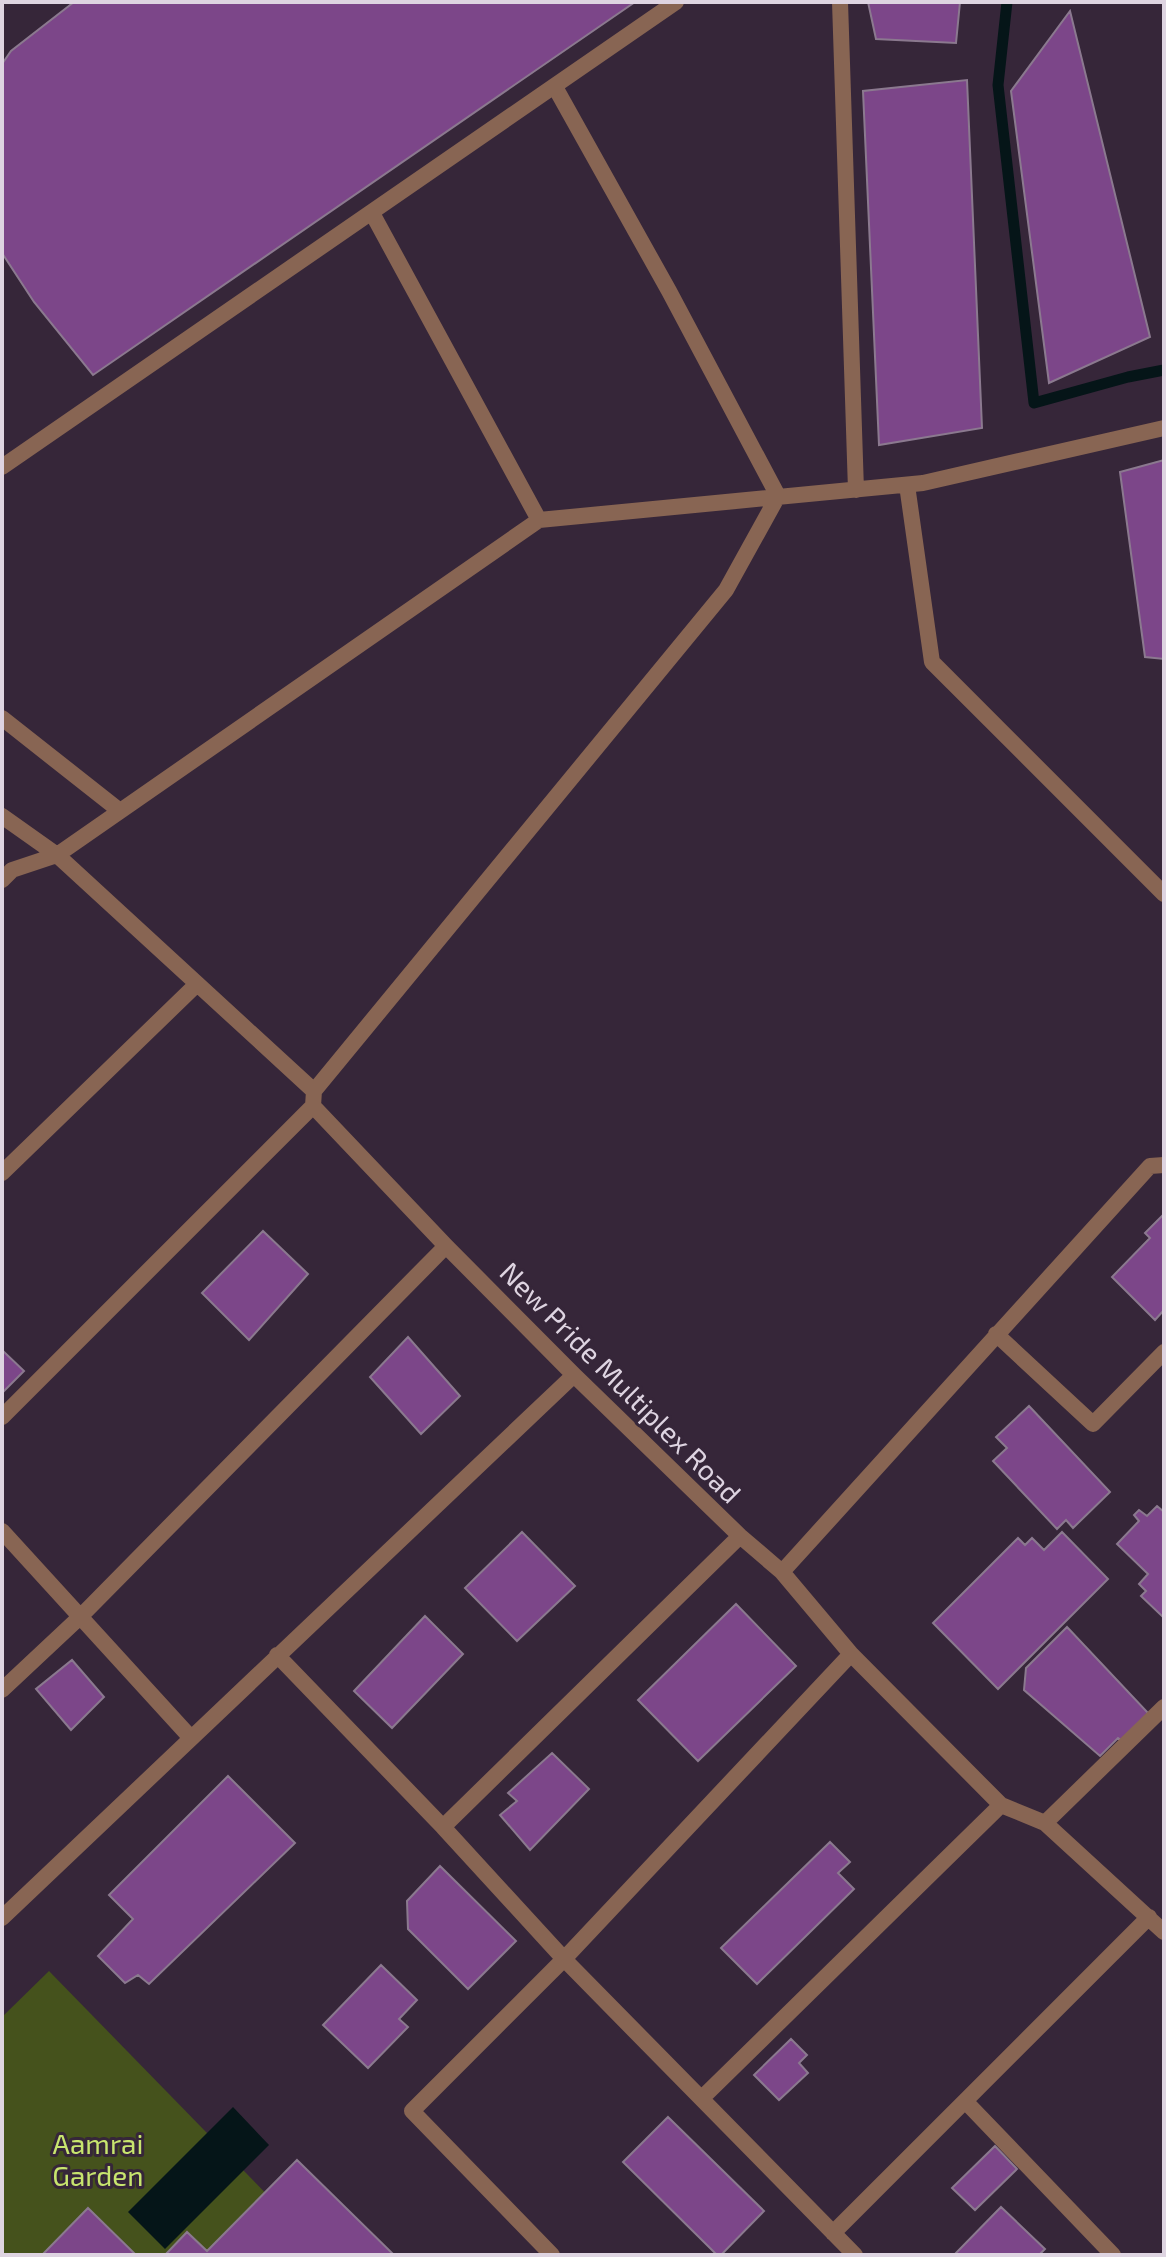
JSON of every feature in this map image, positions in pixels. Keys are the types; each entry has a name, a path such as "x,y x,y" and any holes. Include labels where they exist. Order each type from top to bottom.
{"street":[{"path":"2,467 676,2"},
{"path":"840,2 856,490"},
{"path":"555,87 669,291 778,496"},
{"path":"372,213 539,520"},
{"path":"2,880 12,870 57,855 539,520 923,483 1164,428"},
{"path":"907,485 932,662 1164,894"},
{"path":"2,1417 313,1099 726,590 778,496"},
{"path":"2,718 120,811"},
{"name":"New Pride Multiplex Road","path":"2,816 57,855 197,984 313,1099 446,1246 574,1375 740,1536 782,1572 851,1654 1001,1805 1045,1823 1164,1932"},
{"path":"2,1173 197,984"},
{"path":"782,1572 1150,1166 1164,1165"},
{"path":"2,1690 81,1616 446,1246"},
{"path":"996,1334 1093,1424 1164,1352"},
{"path":"2,1918 574,1375"},
{"path":"2,1531 191,1738"},
{"path":"443,1827 740,1536"},
{"path":"552,2255 412,2111 564,1959 851,1654"},
{"path":"277,1655 443,1827 564,1959 855,2255"},
{"path":"1045,1823 1164,1707"},
{"path":"702,2098 1001,1805"},
{"path":"833,2233 1149,1917"},
{"path":"965,2101 1113,2255"}],"green space":[{"name":"Aamrai Garden","path":"49,1971 326,2255 2,2255 2,2017"}],"shaded area":[{"path":"233,2107 269,2145 165,2249 128,2212"}],"building":[{"path":"74,2 635,2 93,375 34,302 2,253 2,64 11,51"},
{"path":"868,2 960,2 956,43 876,39"},
{"path":"1070,11 1150,337 1049,383 1011,91"},
{"path":"967,80 982,428 879,445 863,91"},
{"path":"1164,460 1164,659 1145,657 1120,472"},
{"path":"1164,1214 1164,1310 1155,1320 1112,1277 1150,1238 1145,1233"},
{"path":"263,1231 308,1274 249,1340 202,1293"},
{"path":"408,1337 460,1396 421,1434 370,1377"},
{"path":"2,1350 24,1371 2,1393"},
{"path":"1029,1406 1110,1492 1073,1528 1066,1520 1057,1529 993,1461 1007,1448 996,1437"},
{"path":"1157,1506 1164,1512 1164,1618 1141,1596 1146,1591 1139,1584 1148,1574 1117,1544 1139,1521 1134,1515 1139,1510 1147,1516"},
{"path":"522,1532 575,1586 517,1641 465,1588"},
{"path":"1062,1532 1108,1579 998,1689 933,1623 1018,1538 1025,1545 1032,1538 1044,1550"},
{"path":"736,1604 796,1666 698,1761 638,1700"},
{"path":"425,1616 463,1654 392,1728 354,1691"},
{"path":"1067,1627 1149,1714 1125,1743 1118,1738 1100,1756 1024,1690 1026,1668"},
{"path":"72,1660 104,1697 71,1730 36,1689"},
{"path":"552,1753 589,1789 530,1850 500,1815 517,1801 508,1793"},
{"path":"228,1776 295,1843 149,1984 138,1975 125,1983 98,1956 133,1919 109,1895"},
{"path":"830,1842 850,1862 838,1873 854,1889 757,1984 721,1948"},
{"path":"440,1866 516,1941 468,1989 408,1929 407,1901"},
{"path":"381,1965 417,2000 399,2019 408,2027 368,2068 323,2025"},
{"path":"791,2039 807,2055 799,2063 808,2073 779,2100 754,2075"},
{"path":"668,2117 764,2211 721,2255 717,2255 623,2162"},
{"path":"995,2146 1017,2169 975,2210 952,2188"},
{"path":"297,2160 394,2255 165,2255 187,2232 207,2251"},
{"path":"1001,2207 1045,2249 1039,2255 954,2255"},
{"path":"88,2208 136,2255 42,2255"}],"waterway":[{"path":"1007,2 998,85 1034,403 1164,370"}]}
